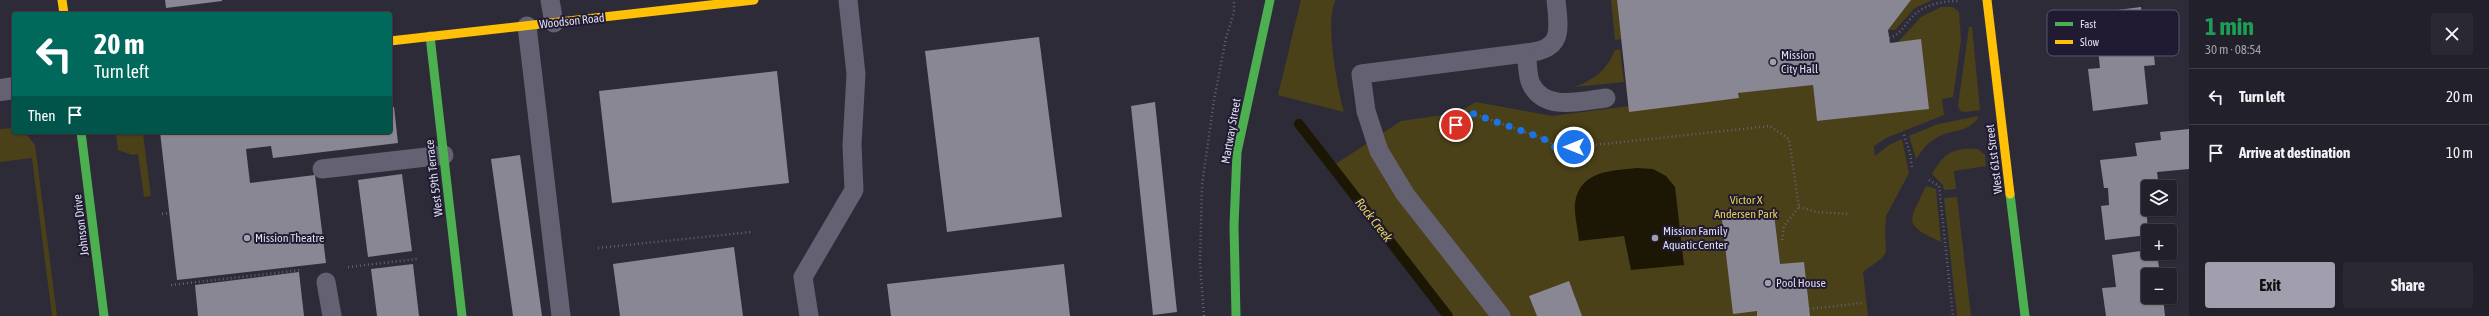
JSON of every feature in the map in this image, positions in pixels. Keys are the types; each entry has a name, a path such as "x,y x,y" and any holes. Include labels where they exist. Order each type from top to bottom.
{"street":[{"path":"62,0 64,12"},
{"name":"Woodson Road","path":"392,41 754,0"},
{"name":"Martway Street","path":"1236,316 1234,226 1237,152 1270,0"},
{"name":"West 61st Street","path":"1987,0 2025,316"},
{"name":"West 59th Terrace","path":"430,36 462,316"},
{"path":"0,90 12,88"},
{"name":"Johnson Drive","path":"81,134 104,316"}],"lane":[{"path":"550,0 554,23"},
{"path":"809,316 803,277 854,190 852,145 856,74 848,0"},
{"path":"1501,316 1406,194 1379,151 1366,111 1361,74 1542,52 1553,44 1557,38 1559,29 1556,0"},
{"path":"527,26 561,316"},
{"path":"1526,53 1531,84 1548,101 1562,103 1606,98"},
{"path":"322,169 444,155"},
{"path":"326,282 332,316"}],"path":[{"path":"1889,38 1896,35 1913,15 1926,7 1949,1 1965,1"},
{"path":"1456,125 1459,115 1471,113 1534,135 1548,141 1557,149 1770,126 1789,139 1799,207 1784,226 1782,241"},
{"path":"1904,135 1910,153 1912,168"},
{"path":"1929,180 1939,186 1953,316"},
{"path":"1799,207 1816,212 1850,214"},
{"path":"162,214 169,213"},
{"path":"598,248 751,232"},
{"path":"342,268 417,259"},
{"path":"171,285 301,269 304,272"},
{"path":"1809,309 1862,303"}],"green space":[{"path":"1301,0 1336,0 1331,22 1333,54 1344,112 1278,95"},
{"path":"1611,0 1617,0 1621,39 1615,40"},
{"path":"1911,0 1932,0 1915,8 1895,30 1888,30"},
{"name":"Victor X Andersen Park","path":"1941,7 1953,7 1959,12 1961,40 1953,97 1942,99 1944,115 1886,138 1874,146 1875,156 1889,145 1902,139 1909,173 1886,216 1886,252 1882,258 1863,272 1868,316 1442,316 1331,167 1401,121 1457,113 1476,102 1552,116 1629,106 1739,98 1738,93 1813,85 1817,121 1928,109 1898,42 1921,17"},
{"path":"1969,27 1972,27 1980,110 1965,112 1960,111 1958,106"},
{"path":"1620,49 1624,82 1574,87 1588,81 1604,69 1615,50"},
{"path":"1979,116 1966,128 1943,134 1931,141 1916,159 1909,136 1938,124"},
{"path":"12,128 12,134 26,134 35,145 57,316 52,316 32,158 0,162 0,129"},
{"path":"116,134 143,134 151,196 144,197 138,154 132,155 118,150"},
{"path":"1978,149 1985,155 1986,166 1954,171 1956,189 1944,190 1943,185 1932,174 1945,156 1956,150"},
{"path":"1926,186 1936,189 1941,242 1920,231 1912,221 1916,207"},
{"path":"1957,197 1971,316 1957,316 1944,198"}],"shaded area":[{"path":"1637,168 1653,169 1666,176 1675,187 1684,265 1631,270 1624,236 1579,241 1575,203 1578,192 1583,184 1598,174"}],"building":[{"path":"165,0 222,0 222,1 166,8"},
{"name":"Mission City Hall","path":"1617,0 1911,0 1888,30 1890,43 1921,39 1929,109 1817,121 1813,85 1738,93 1739,98 1629,112"},
{"path":"2141,7 2141,10 2118,10"},
{"path":"1039,37 1062,217 947,232 925,51"},
{"path":"2099,56 2154,56 2155,65 2144,66 2148,104 2093,111 2088,69 2100,68"},
{"path":"777,71 789,183 612,203 599,91"},
{"path":"1155,102 1177,312 1153,315 1131,106"},
{"name":"Mission Theatre","path":"392,107 394,107 398,143 273,158 271,146 246,149 250,183 315,175 326,263 177,280 160,134 392,134"},
{"path":"2189,129 2189,169 2157,172 2158,180 2141,180 2141,216 2158,216 2147,217 2147,224 2141,224 2141,236 2105,240 2101,206 2109,205 2108,188 2104,188 2100,160 2137,156 2135,143 2161,140 2160,132"},
{"path":"520,155 542,316 513,316 491,159"},
{"path":"402,174 412,251 368,257 358,180"},
{"name":"Pool House","path":"1774,214 1780,264 1804,262 1810,316 1757,316 1757,311 1733,314 1722,220"},
{"path":"734,247 743,316 620,316 613,264"},
{"path":"2141,251 2141,260 2158,260 2159,268 2141,268 2141,304 2164,304 2165,316 2106,316 2102,288 2116,287 2112,255"},
{"path":"413,264 419,316 377,316 371,269"},
{"path":"1064,264 1070,316 891,316 887,284"},
{"path":"299,272 304,316 198,316 195,285"},
{"path":"1569,281 1582,316 1537,316 1529,296"}],"waterway":[{"name":"Rock Creek","path":"1299,124 1448,316"}],"traffic: fast":[{"path":"1236,316 1234,226 1237,152 1270,0"},
{"path":"430,36 462,316"},
{"path":"81,134 104,316"},
{"path":"2010,194 2025,316"}],"traffic: slow":[{"path":"62,0 64,12"},
{"path":"392,41 754,0"},
{"path":"1987,0 2010,194"}],"place":[{"name":"Mission City Hall","path":"1773,62"},
{"name":"Mission Theatre","path":"247,238"},
{"name":"Mission Family Aquatic Center","path":"1655,238"},
{"name":"Pool House","path":"1768,283"}],"route":[{"path":"1456,125 1459,115 1471,113 1534,135 1548,141 1557,149 1574,147"}]}
